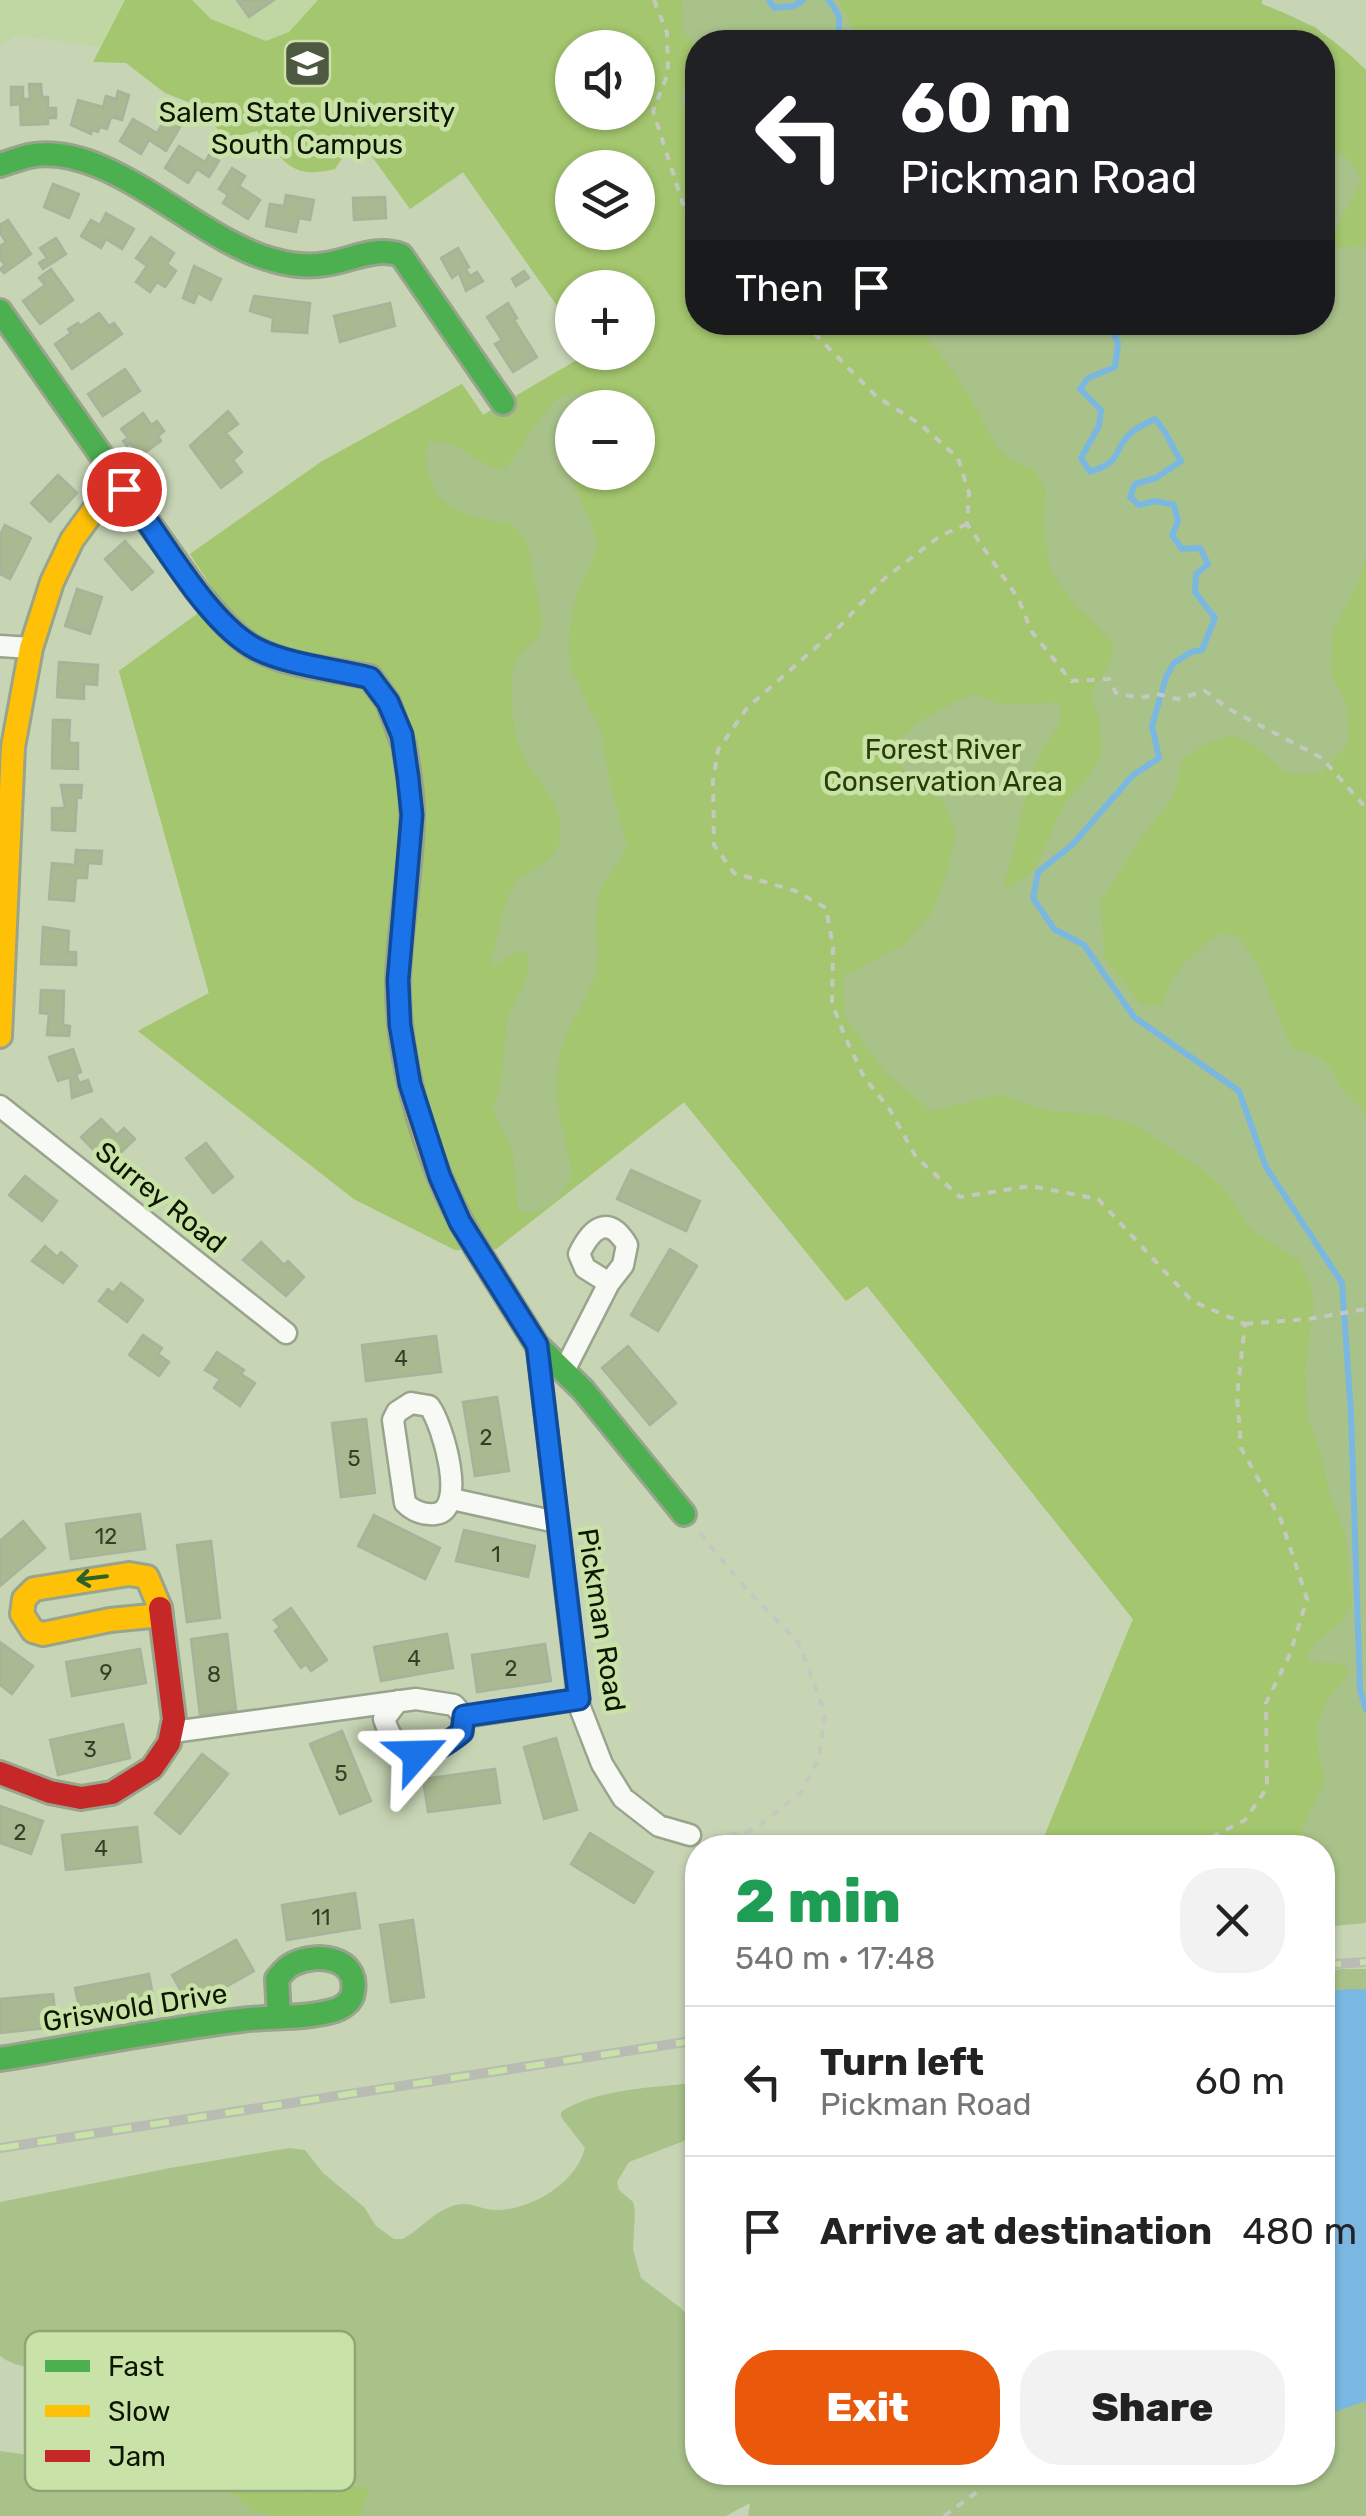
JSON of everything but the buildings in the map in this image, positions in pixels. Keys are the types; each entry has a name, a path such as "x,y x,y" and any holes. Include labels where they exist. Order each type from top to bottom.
{"street":[{"path":"0,165 12,159 56,152 90,162 224,240 278,264 329,264 387,249 401,256 503,402"},
{"name":"Pickman Road","path":"0,312 196,590 228,626 255,648 282,658 370,678 388,702 402,735 412,815 398,980 400,1025 410,1084 440,1177 460,1222 537,1345 583,1390 684,1514"},
{"path":"0,1036 13,747 30,648 52,582 72,540 96,507 124,489"},
{"path":"0,646 30,648"},
{"name":"Surrey Road","path":"0,1106 286,1332"},
{"path":"564,1371 609,1284"},
{"name":"Pickman Road","path":"537,1345 578,1706 602,1764 624,1798 659,1826 690,1834"},
{"path":"422,1403 438,1418 452,1500 439,1514 419,1513 405,1503 393,1420 404,1406 422,1403"},
{"path":"452,1500 556,1522"},
{"path":"0,1773 64,1795 102,1796 138,1780 154,1766 173,1732 175,1708 162,1615 158,1595 148,1578 129,1574 34,1589 24,1599 22,1614 34,1632 43,1634 110,1620 162,1615"},
{"path":"173,1732 416,1698 454,1705 464,1716 462,1732 435,1751 417,1754 400,1748 389,1735 384,1719 398,1701"},
{"path":"464,1716 579,1699"},
{"name":"Griswold Drive","path":"0,2059 279,2016"}],"path":[{"path":"654,0 666,33 668,73 653,111 685,210"},
{"path":"816,335 878,397 920,424 958,458 968,494 967,524 1018,598 1032,632 1071,681 1108,680 1116,693 1140,698 1157,694 1178,699 1205,691 1228,709 1322,758 1366,808"},
{"path":"967,524 940,536 885,578 839,627 747,708 718,750 713,780 714,845 734,872 796,890 826,908 833,948 832,1002 846,1039 864,1077 890,1110 916,1157 960,1197 1031,1186 1098,1199 1192,1301 1245,1324 1308,1320 1366,1309"},
{"path":"1216,1835 1245,1820 1267,1788 1266,1704 1290,1654 1307,1599 1281,1520 1241,1448 1237,1396 1245,1324"},
{"path":"684,1514 798,1642 825,1713 818,1758 801,1792 746,1832 725,1835"},
{"path":"690,1834 697,1835"},
{"path":"944,2516 977,2492 976,2485"}],"shaded area":[{"name":"Salem State University South Campus","path":"0,0 542,0 357,135 121,50 16,35 0,47"}],"green space":[{"name":"Forest River Conservation Area","path":"125,0 192,0 211,19 266,41 289,32 318,0 682,0 685,335 923,335 969,396 1001,450 1033,468 1046,490 1043,524 1050,570 1077,608 1114,646 1110,664 1091,692 1099,719 1102,755 1064,805 1034,870 1011,888 1003,886 1028,789 1038,758 1057,727 1060,702 1002,705 974,694 930,715 902,737 894,747 906,777 943,800 956,834 931,914 904,944 843,977 845,1016 884,1071 930,1111 999,1095 1048,1111 1095,1114 1134,1124 1202,1169 1226,1191 1250,1229 1299,1261 1310,1281 1314,1303 1305,1371 1308,1419 1345,1534 1352,1605 1343,1620 1315,1643 1308,1654 1309,1661 1335,1663 1348,1671 1320,1717 1318,1749 1325,1781 1301,1835 1045,1835 1133,1619 867,1286 846,1301 684,1102 496,1249 455,1250 354,1199 138,1031 209,993 119,671 219,598 190,554 321,462 462,384 483,415 560,370 655,370 655,270 555,270 555,303 463,172 410,209 357,136 335,169 298,170 282,159 257,131 226,139 198,106 165,93 126,63 93,62","holes":["555,390 655,390 655,490 576,490 596,542 573,610 571,669 601,732 627,846 600,892 594,978 559,1057 558,1106 572,1171 570,1179 552,1203 526,1213 518,1210 513,1152 493,1110 502,1076 507,1018 528,976 528,953 517,952 495,965 492,961 513,887 552,856 560,840 558,813 523,755 513,713 514,666 543,623 527,542 512,524 468,515 440,497 432,484 425,449 430,442 451,444 485,464 505,469 555,401"]},
{"name":"Forest River Conservation Area","path":"542,0 1262,0 1262,4 1319,30 685,30 685,335 1335,335 1335,44 1366,70 1366,1923 1335,1926 1335,1835 1045,1835 1133,1619 867,1286 846,1301 684,1102 496,1249 455,1250 354,1199 138,1031 209,993 119,671 219,598 190,554 321,462 462,384 483,415 560,370 655,370 655,270 555,270 555,303 463,172 410,209"},
{"path":"838,0 1262,0 1261,4 1318,30 854,30"},
{"path":"1335,43 1366,70 1366,246 1335,247 1338,225 1361,182 1347,158 1336,151"},
{"path":"1366,556 1366,1114 1341,1088 1332,1069 1289,1042 1258,965 1239,937 1220,933 1184,964 1162,1006 1142,1005 1105,959 1100,902 1144,833 1173,798 1183,759 1229,736 1249,742 1289,774 1321,773 1348,743 1347,705 1331,674 1332,632 1359,581"},
{"path":"1366,1969 1366,1990 1335,1991 1335,1970"},
{"path":"1366,2006 1366,2516 748,2516 750,2503 726,2516 0,2516 0,2451 25,2455 25,2491 355,2491 355,2331 25,2331 25,2366 14,2364 0,2356 0,2202 289,2148 305,2150 323,2173 364,2207 376,2226 394,2239 403,2239 448,2207 466,2204 508,2209 536,2200 562,2184 585,2148 561,2112 588,2099 621,2091 685,2084 685,2141 629,2162 617,2182 619,2190 633,2202 633,2249 641,2278 685,2314 685,2485 1335,2485 1335,2007"},
{"path":"355,2487 370,2489 361,2516 275,2516 252,2511 230,2491 306,2491 306,2495 313,2491 355,2491"}],"water":[{"path":"1335,1990 1366,1990 1366,2401 1335,2412"}],"waterway":[{"path":"769,0 774,8 794,6 803,0"},
{"path":"828,0 837,12 838,30"},
{"path":"1115,335 1118,344 1115,367 1088,378 1080,389 1101,410 1099,426 1081,458 1090,472 1109,464 1134,430 1155,419 1181,461 1156,478 1135,484 1130,497 1139,505 1155,501 1174,505 1178,522 1172,535 1182,549 1200,548 1208,564 1196,574 1195,592 1215,618 1202,650 1174,663 1166,677 1152,726 1159,758 1133,775 1072,845 1038,872 1033,898 1054,929 1084,945 1134,1017 1239,1091 1266,1167 1342,1283 1351,1414 1360,1690 1366,1709"}],"railway":[{"path":"1335,1964 1366,1962"},
{"path":"0,2148 685,2042"}],"traffic: fast":[{"path":"0,165 29,156 59,155 90,163 152,194 244,249 279,262 313,265 373,253 401,255 503,403"},
{"path":"0,311 196,590 222,621 266,654 370,677 388,702 404,746"},
{"path":"477,1249 537,1345 583,1390 684,1514"},
{"path":"0,2059 211,2024 310,2015 332,2011 346,2005 352,1996 350,1971 324,1958 291,1965 277,1979 279,2017"}],"traffic: slow":[{"path":"0,1036 13,747 31,648 52,582 72,540 96,507 124,489"},
{"path":"404,746 412,814 398,981 403,1050 432,1155 477,1249"},
{"path":"160,1608 147,1577 129,1574 34,1589 24,1599 22,1614 33,1631 43,1634 110,1620 161,1615"}],"traffic: jam":[{"path":"0,1773 50,1792 81,1798 112,1793 152,1768 169,1743 174,1719 160,1608"}],"place":[{"name":"Salem State University South Campus","path":"307,64"}],"route":[{"path":"124,489 196,590 228,626 255,648 282,658 370,678 388,702 402,735 412,815 398,980 400,1025 410,1084 440,1177 460,1222 537,1345 579,1699 464,1716 462,1732 450,1742 435,1751 417,1754"}]}
